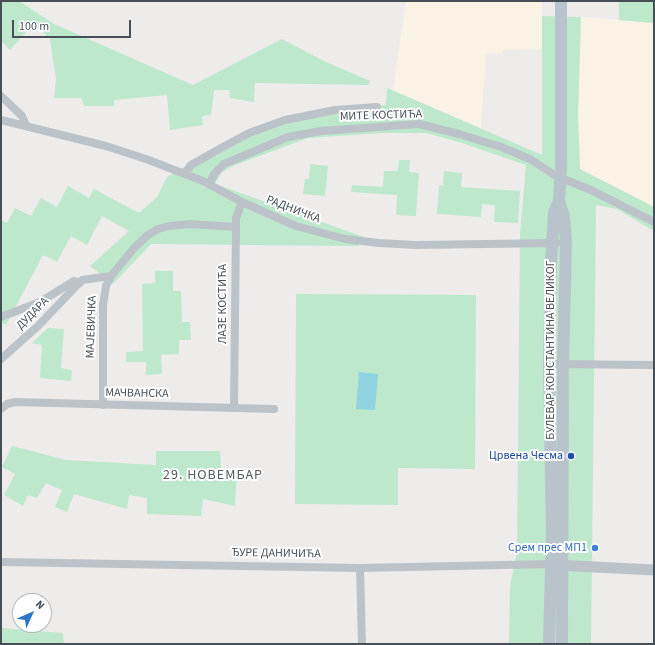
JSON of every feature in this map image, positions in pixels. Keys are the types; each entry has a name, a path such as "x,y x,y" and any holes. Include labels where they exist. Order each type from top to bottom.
{"main road":[{"name":"БУЛЕВАР КОНСТАНТИНА ВЕЛИКОГ","path":"549,644 557,565 566,243 564,216 559,201 561,1"},
{"name":"БУЛЕВАР КОНСТАНТИНА ВЕЛИКОГ","path":"559,201 554,212 551,243 549,364 557,565 562,644"}],"street":[{"path":"1,96 22,116 26,125"},
{"path":"186,173 192,165 249,133 285,120 335,110 377,107"},
{"name":"РАДНИЧКА","path":"1,120 106,146 186,173 242,202 296,226 345,239 416,245 566,243"},
{"name":"МИТЕ КОСТИЋА","path":"209,184 215,173 224,164 288,137 321,131 419,124 438,128 502,148 530,159 560,177 591,190 654,222"},
{"name":"ЛАЗЕ КОСТИЋА","path":"234,406 236,218 242,202"},
{"name":"МАЈЕВИЧКА","path":"103,405 103,305 106,286 111,276 148,235 158,230 169,226 190,224 236,228"},
{"name":"ДУДАРА","path":"1,359 38,326 80,283 86,279 111,276"},
{"name":"ДУДАРА","path":"1,317 40,302 74,282 80,283"},
{"path":"549,364 654,364"},
{"name":"МАЧВАНСКА","path":"1,409 7,404 15,402 103,405 234,406 274,409"},
{"name":"ЂУРЕ ДАНИЧИЋА","path":"1,562 360,568 557,565"},
{"path":"557,565 654,570"},
{"path":"360,568 362,644"}],"shaded area":[{"path":"406,1 542,1 542,49 503,50 502,53 486,53 481,128 393,90"},
{"path":"581,17 654,23 654,207 580,169 578,114"}],"green space":[{"path":"1,1 19,1 54,24 193,85 282,39 326,62 370,81 368,85 255,83 254,102 230,98 229,90 214,90 211,115 202,116 203,125 170,130 167,95 114,100 114,106 84,106 82,98 54,98 56,79 50,39 34,23 10,50 1,41"},
{"path":"619,1 654,1 654,23 619,20"},
{"path":"542,16 581,17 578,114 580,169 654,207 654,231 617,209 596,205 591,644 509,644 510,586 517,552 520,234 526,165 462,143 426,133 382,133 308,138 235,165 222,172 215,184 364,237 358,246 151,244 113,284 90,266 129,231 102,216 87,245 71,236 57,262 43,255 6,325 1,322 1,220 7,223 15,208 31,216 41,198 57,207 68,186 89,198 94,189 139,213 157,197 167,177 218,148 260,127 346,107 386,105 387,88 542,155"},
{"path":"399,160 410,160 409,172 419,173 416,216 396,215 397,195 351,192 352,185 383,187 384,171 398,171"},
{"path":"310,164 328,166 325,196 303,194 305,179 309,179"},
{"path":"444,171 462,173 461,187 520,191 518,223 494,222 495,205 482,204 481,217 437,214 439,185 443,186"},
{"path":"155,271 173,271 173,291 181,291 182,322 190,322 191,340 179,340 179,354 161,355 162,374 146,375 146,362 126,362 126,352 143,351 142,284 155,283"},
{"path":"296,294 476,295 475,469 398,468 398,505 295,504"},
{"path":"48,328 64,329 61,368 72,370 71,381 40,378 42,345 32,343"},
{"path":"12,446 66,460 156,465 156,451 220,451 221,468 237,471 235,506 203,499 201,516 147,514 147,498 129,495 127,509 74,494 67,512 55,507 62,490 46,483 37,498 28,495 23,506 4,495 15,474 2,467"},
{"path":"1,628 12,629 12,633 63,633 64,644 1,644"}],"water":[{"path":"359,372 378,374 375,410 356,409"}],"place":[{"name":"Црвена Чесма","path":"571,456"},
{"name":"Срем прес МП1","path":"595,548"}],"district":[{"name":"29. НОВЕМБАР","path":"213,476"}]}
